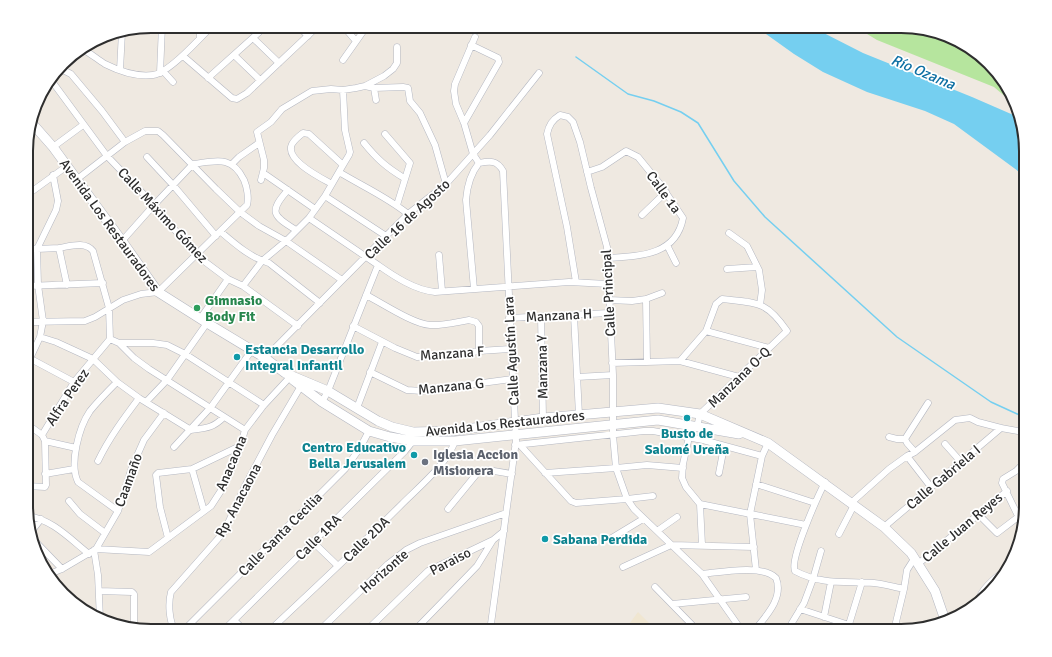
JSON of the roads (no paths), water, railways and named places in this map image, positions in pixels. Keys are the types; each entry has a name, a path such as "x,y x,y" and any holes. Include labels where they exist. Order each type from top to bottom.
{"street":[{"path":"162,33 162,72 173,82"},
{"path":"200,33 200,38"},
{"path":"87,52 106,64 120,70 133,74 154,75 162,72 183,56 205,33"},
{"path":"208,78 258,33"},
{"path":"305,33 308,36"},
{"path":"183,56 232,98 237,99 247,93 311,33"},
{"path":"349,33 356,41"},
{"path":"343,60 362,33"},
{"path":"120,70 122,37"},
{"path":"474,289 466,200 470,179 479,163 473,154 464,123 456,104 454,91 475,37"},
{"path":"253,38 279,63"},
{"path":"464,123 499,62 498,58 471,45"},
{"path":"261,180 264,160 257,132 271,122 282,109 312,91 331,89 343,90 365,86 384,76 393,69 397,61 398,47"},
{"path":"234,55 260,80"},
{"path":"66,70 71,74 102,111 125,142"},
{"name":"Calle 16 de Agosto","path":"265,358 408,214 446,184 490,135 539,73"},
{"name":"Calle Máximo Gómez","path":"54,84 107,156 154,205 196,254 228,279 243,286 298,326"},
{"path":"365,86 374,88 408,88 410,101 420,114 427,127 446,184"},
{"path":"374,88 376,100"},
{"path":"243,286 262,261 286,241 309,218 325,196 350,155 344,124 343,90"},
{"name":"Calle Principal","path":"576,282 567,227 547,134 549,126 554,119 560,115 568,117 573,122 580,142 607,247 613,375 613,435 616,468 627,500"},
{"path":"53,147 83,125"},
{"name":"Avenida Los Restauradores","path":"36,127 53,147 158,292 265,358 287,375 328,391 392,427 413,432 452,430 543,418 658,408 700,414 768,443 825,482 884,527 911,553 935,591 944,616"},
{"path":"76,180 125,142 145,131 158,131 240,212 259,226 286,241 342,280"},
{"path":"332,184 308,170 296,160 291,153 291,145 296,138 303,133 309,134 343,165"},
{"path":"385,134 409,161 397,205"},
{"path":"232,164 239,157 259,143"},
{"path":"364,143 374,156 386,167 404,178"},
{"name":"Calle 1a","path":"587,172 602,167 626,151 638,157 666,192 683,218 681,228 668,246"},
{"path":"147,157 219,234 262,261 269,263 320,303"},
{"path":"33,322 85,321 123,300 141,294 158,292 248,205 246,184 238,169 232,164 217,161 193,164 122,241"},
{"name":"Calle Agustín Lara","path":"479,163 487,161 494,162 499,164 503,170 514,422 518,445 506,513 491,624"},
{"path":"33,190 67,166"},
{"path":"339,172 397,205 408,214"},
{"path":"33,352 40,337 43,321 36,249 56,210 58,200 53,175"},
{"path":"266,175 316,209"},
{"path":"288,190 278,202 275,209 280,220 296,230"},
{"path":"642,215 666,192"},
{"path":"325,196 386,236"},
{"path":"309,218 378,265 417,288 426,291 576,282 608,284"},
{"path":"680,360 706,332 716,304 722,299 756,303 760,305 762,290 757,267 747,246 729,232"},
{"path":"33,249 60,248 84,245 91,248 103,283 109,308 110,338 119,343 134,358 166,380 211,407 245,430"},
{"path":"608,258 641,255 668,246 676,263"},
{"path":"60,248 66,285"},
{"path":"440,255 442,291"},
{"path":"322,402 328,391 378,265"},
{"path":"727,269 757,267"},
{"path":"146,402 166,380 185,354 228,279"},
{"path":"33,286 103,283"},
{"path":"609,300 632,301 646,299 662,293"},
{"path":"366,295 412,320 425,325 432,326 469,320 476,322 479,326 479,351"},
{"path":"646,299 647,362"},
{"name":"Manzana O-Q","path":"697,427 700,414 787,331 780,321 768,309 760,305"},
{"name":"Manzana H","path":"509,318 610,313"},
{"path":"574,315 579,415"},
{"name":"Manzana Y","path":"541,316 543,418"},
{"name":"Manzana F","path":"353,326 382,342 417,357 456,355 479,351 511,349"},
{"path":"706,332 768,348"},
{"path":"40,337 93,359 117,382 139,398 191,430 212,427 224,417"},
{"name":"Alfra Perez","path":"33,486 45,486 46,484 44,438 74,382 110,338"},
{"path":"357,408 382,342"},
{"path":"119,343 161,344 185,354 264,405"},
{"path":"174,447 211,407 252,350"},
{"path":"612,363 680,360 739,377"},
{"path":"33,361 74,382"},
{"name":"Manzana G","path":"370,372 407,390 422,391 512,379"},
{"path":"287,375 322,402 369,431 413,441 455,441 658,420 750,435"},
{"name":"Anacaona","path":"93,551 148,552 214,502 224,486 245,430 287,375"},
{"path":"577,377 613,375"},
{"path":"117,382 91,411 84,424 76,448 74,469 78,482 118,511"},
{"name":"Rp. Anacaona","path":"172,624 169,604 171,592 224,532 245,486 301,386"},
{"path":"98,461 116,427 139,398"},
{"path":"905,439 928,403"},
{"name":"Caamaño","path":"93,551 106,533 118,511 132,467 144,440 164,414"},
{"path":"839,534 852,504 889,470 907,456 916,452 955,420 970,418 978,422 1019,431"},
{"name":"Calle Gabriela I","path":"884,527 1001,428"},
{"path":"33,429 44,438 76,448"},
{"name":"Calle Santa Cecilia","path":"190,624 345,469 360,448 369,431"},
{"path":"518,445 644,431 689,437 762,456"},
{"path":"689,437 682,478 686,487 700,504 702,546"},
{"path":"889,437 897,440 905,439"},
{"path":"905,439 916,452"},
{"name":"Calle 1RA","path":"230,624 405,451 413,441"},
{"name":"Calle 2DA","path":"276,624 338,566 447,458 452,451 455,441"},
{"path":"756,570 750,514 762,456 768,443"},
{"path":"944,444 961,462"},
{"path":"518,445 571,501 576,503 627,500 653,496"},
{"path":"168,538 160,507 156,477 158,473 192,469 240,446"},
{"path":"719,473 724,447"},
{"path":"907,456 931,487"},
{"path":"544,472 647,465 683,468"},
{"path":"1019,468 1004,479 1002,483 1019,516"},
{"path":"45,474 74,469"},
{"path":"192,469 204,511"},
{"path":"448,509 479,472 488,470 512,474"},
{"path":"825,482 806,525 793,564 793,569 798,573 813,579 831,582 876,583 904,589"},
{"path":"756,484 815,503"},
{"name":"Calle Juan Reyes","path":"916,561 1006,491"},
{"path":"627,500 643,519 702,574 737,624"},
{"path":"68,501 80,514 106,533"},
{"path":"700,504 806,525"},
{"name":"Horizonte","path":"326,624 388,564 406,550 420,542 506,513"},
{"path":"978,514 997,533 1019,516"},
{"path":"34,517 41,519 93,551 99,591 100,612"},
{"path":"657,531 676,517"},
{"path":"35,527 41,519"},
{"path":"610,539 643,519"},
{"name":"Paraiso","path":"373,624 428,571 493,540 504,531"},
{"path":"421,624 477,566 493,540"},
{"path":"313,542 338,566"},
{"path":"623,568 671,545 754,547"},
{"path":"40,546 62,569"},
{"path":"54,572 93,551"},
{"path":"792,624 813,579 821,551"},
{"path":"896,624 907,570 916,561"},
{"path":"702,574 756,570 773,575 777,581 778,590 775,602 760,624"},
{"path":"824,618 831,582"},
{"path":"849,624 862,582"},
{"path":"655,587 691,624"},
{"path":"99,591 132,592 134,594 134,623"},
{"path":"672,604 746,597"},
{"path":"800,609 838,624"},
{"path":"234,620 238,624"}],"water":[{"name":"Río Ozama","path":"765,33 824,33 863,53 1014,115 1019,143 1019,172 954,124 925,111 867,92 823,72"}],"waterway":[{"path":"576,57 628,94 654,101 681,112 698,123 734,181 765,217 897,337 991,402 1019,415"}],"place":[{"name":"Gimnasio Body Fit","path":"197,308"},
{"name":"Estancia Desarrollo Integral Infantil","path":"237,357"},
{"name":"Busto de Salomé Ureña","path":"687,418"},
{"name":"Centro Educativo Bella Jerusalem","path":"414,455"},
{"name":"Iglesia Accion Misionera","path":"425,462"},
{"name":"Sabana Perdida","path":"545,539"}]}
